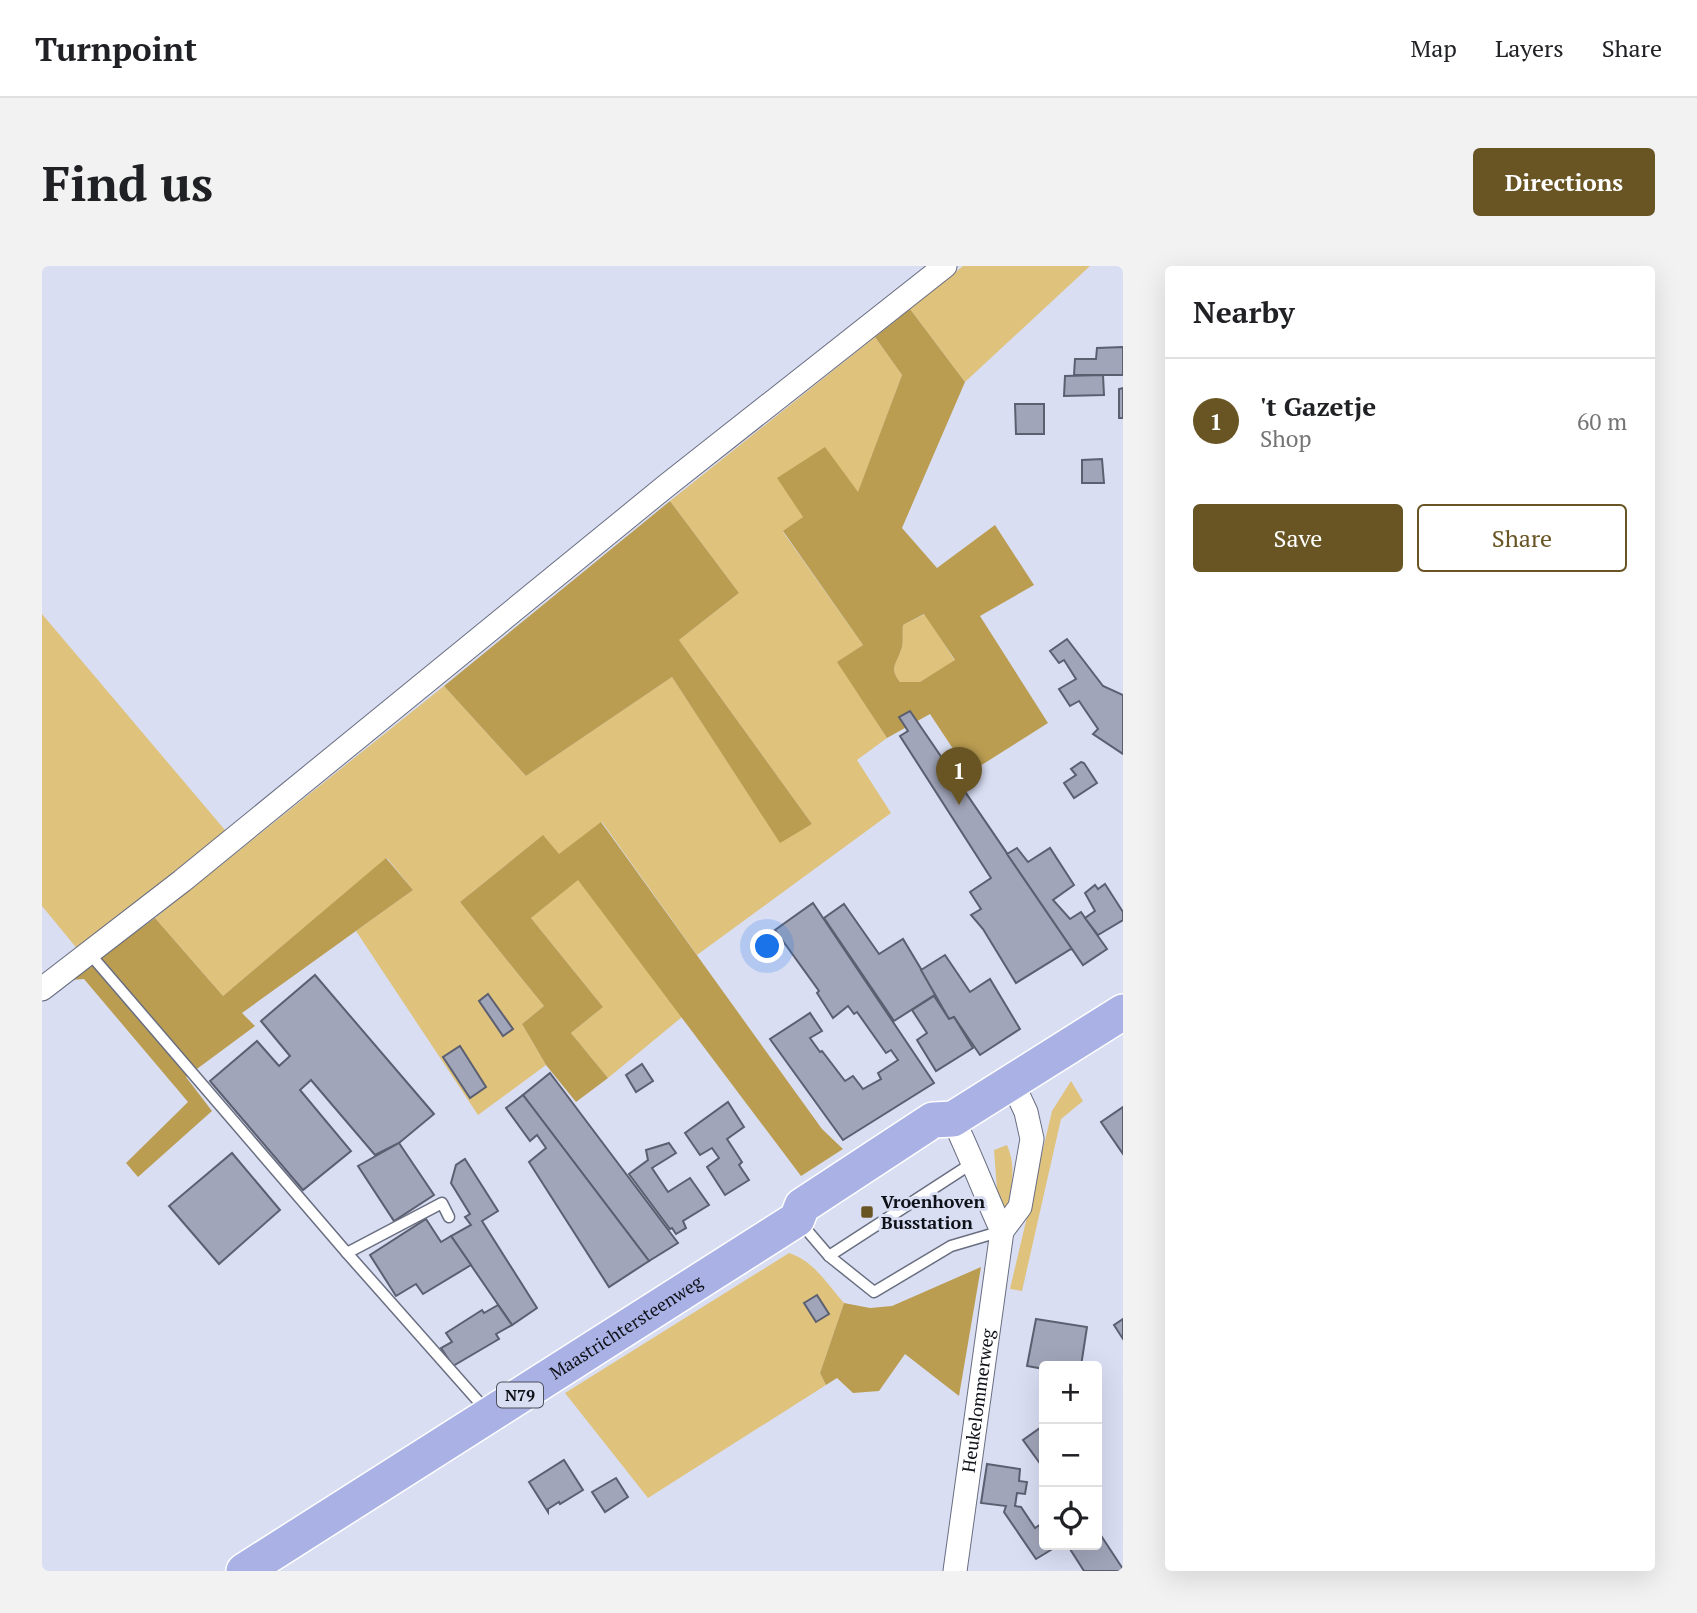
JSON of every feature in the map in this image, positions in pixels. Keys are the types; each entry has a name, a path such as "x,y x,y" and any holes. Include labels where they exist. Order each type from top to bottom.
{"main road":[{"name":"Maastrichtersteenweg","path":"244,1571 797,1219 813,1220 947,1135 953,1119 1123,1012"}],"street":[{"path":"42,989 90,954 666,486 944,266"},
{"name":"Heukelommerweg","path":"955,1571 1002,1231 1020,1206 1031,1139 1026,1112 1012,1083"},
{"path":"953,1119 1002,1231"}],"lane":[{"path":"90,954 490,1415"},
{"path":"829,1256 974,1162"},
{"path":"347,1253 442,1203 449,1217"},
{"path":"797,1219 829,1256 874,1292 951,1247 1002,1231"}],"shaded area":[{"path":"963,266 1090,266 965,382 910,309"},
{"path":"910,309 965,382 902,528 937,568 995,525 1034,585 980,616 1048,723 969,773 930,714 887,738 837,662 863,645 783,531 803,517 777,478 825,447 858,492 902,375 875,337","holes":["924,614 955,660 920,682 900,682 894,670 902,647 903,625"]},
{"path":"875,337 902,375 858,493 803,517 783,532 863,645 838,662 887,738 857,760 891,813 697,955 602,822 559,855 542,836 460,902 544,1006 522,1024 546,1065 478,1115 356,931 413,890 387,858 223,996 155,918 444,686 526,776 672,677 780,842 812,824 679,640 739,593 670,501"},
{"path":"670,501 739,593 679,640 812,824 780,843 672,677 526,776 444,686"},
{"path":"42,614 230,836 79,951 42,906"},
{"path":"925,614 955,661 920,682 900,682 894,670 902,647 903,625"},
{"path":"601,822 822,1129 843,1149 801,1176 578,880 531,918 603,1007 571,1033 608,1078 576,1102 546,1065 522,1024 544,1006 460,902 543,835 559,854"},
{"path":"386,858 413,890 242,1013 255,1026 186,1077 212,1111 138,1177 126,1163 188,1102 84,979 70,980 155,918 223,996"},
{"path":"578,879 682,1017 608,1078 571,1033 603,1007 531,918"},
{"path":"1071,1081 1083,1101 1061,1119 1022,1291 1010,1289 1052,1111"},
{"path":"1007,1145 1012,1160 1012,1175 1008,1206 1003,1208 998,1203 994,1150"},
{"path":"789,1253 813,1267 844,1303 820,1373 826,1385 648,1498 565,1393"},
{"path":"981,1267 959,1396 905,1354 879,1391 853,1393 837,1378 826,1385 820,1373 844,1303 870,1308 892,1306"}],"building":[{"path":"1123,347 1123,375 1074,375 1075,359 1096,359 1097,348"},
{"path":"1103,375 1104,395 1064,396 1065,376"},
{"path":"1123,388 1123,418 1119,418 1119,389"},
{"path":"1015,404 1044,404 1044,434 1016,434"},
{"path":"1102,459 1104,483 1082,483 1082,460"},
{"path":"1067,639 1103,686 1123,695 1123,754 1093,734 1098,729 1079,701 1070,706 1059,689 1076,679 1064,660 1059,663 1050,651"},
{"path":"910,711 1073,950 1016,983 983,929 971,915 981,909 970,892 991,878 900,736 908,731 899,717"},
{"path":"1081,762 1097,783 1074,798 1064,783 1076,775 1071,769"},
{"path":"1017,848 1028,862 1050,848 1074,885 1053,900 1070,919 1081,912 1107,949 1083,965 1007,854"},
{"path":"1105,884 1123,912 1123,920 1098,935 1085,918 1095,911 1085,893 1095,885 1098,889"},
{"path":"813,903 934,1083 843,1140 770,1039 810,1013 822,1031 810,1038 845,1081 853,1076 863,1089 881,1079 878,1073 898,1060 891,1050 886,1053 857,1012 854,1014 848,1006 833,1018 817,993 819,991 775,930"},
{"path":"844,904 879,954 903,939 936,994 894,1021 824,918"},
{"path":"945,955 970,992 990,979 1020,1029 980,1055 954,1017 949,1019 921,970"},
{"path":"315,975 434,1114 399,1143 375,1155 311,1080 300,1090 351,1151 303,1190 210,1081 257,1041 279,1066 290,1056 261,1021"},
{"path":"488,994 513,1029 503,1036 479,1001"},
{"path":"934,996 949,1019 954,1017 973,1048 936,1071 917,1040 927,1033 912,1010"},
{"path":"460,1046 486,1087 470,1098 443,1057"},
{"path":"642,1064 653,1081 636,1092 626,1075"},
{"path":"550,1073 678,1243 649,1261 523,1095"},
{"path":"523,1095 649,1261 609,1287 529,1162 546,1148 537,1135 530,1141 506,1108"},
{"path":"728,1102 744,1127 727,1139 742,1162 739,1165 749,1180 725,1195 707,1167 719,1158 712,1148 700,1155 685,1133"},
{"path":"1123,1107 1123,1154 1101,1122"},
{"path":"399,1143 434,1195 394,1221 358,1166"},
{"path":"669,1143 676,1153 652,1168 668,1192 690,1178 709,1205 683,1221 686,1228 676,1234 629,1174 648,1160 646,1150"},
{"path":"232,1153 280,1210 219,1264 169,1206"},
{"path":"465,1159 498,1211 482,1221 537,1308 512,1325 451,1236 471,1225 465,1217 470,1214 451,1183 456,1165"},
{"path":"426,1219 441,1242 451,1236 471,1265 423,1294 416,1284 396,1296 370,1255"},
{"path":"817,1295 829,1314 816,1322 804,1303"},
{"path":"498,1305 512,1325 496,1334 499,1339 453,1366 441,1348 452,1342 446,1333 482,1310 484,1313"},
{"path":"1036,1319 1087,1327 1082,1361 1039,1361 1039,1368 1027,1366"},
{"path":"1123,1319 1123,1339 1114,1325"},
{"path":"1039,1429 1039,1462 1023,1440"},
{"path":"564,1460 583,1490 560,1504 559,1502 548,1509 548,1512 529,1482"},
{"path":"987,1464 1020,1469 1019,1481 1027,1482 1025,1494 1017,1493 1015,1506 1021,1507 1035,1528 1039,1525 1039,1550 1051,1550 1036,1559 1004,1512 1006,1506 981,1503"},
{"path":"616,1478 628,1497 605,1512 592,1492"},
{"path":"1102,1537 1123,1569 1123,1571 1084,1571 1071,1550 1102,1550"}],"place":[{"name":"'t Gazetje","path":"959,805"},
{"name":"Vroenhoven Busstation","path":"867,1212"}]}
